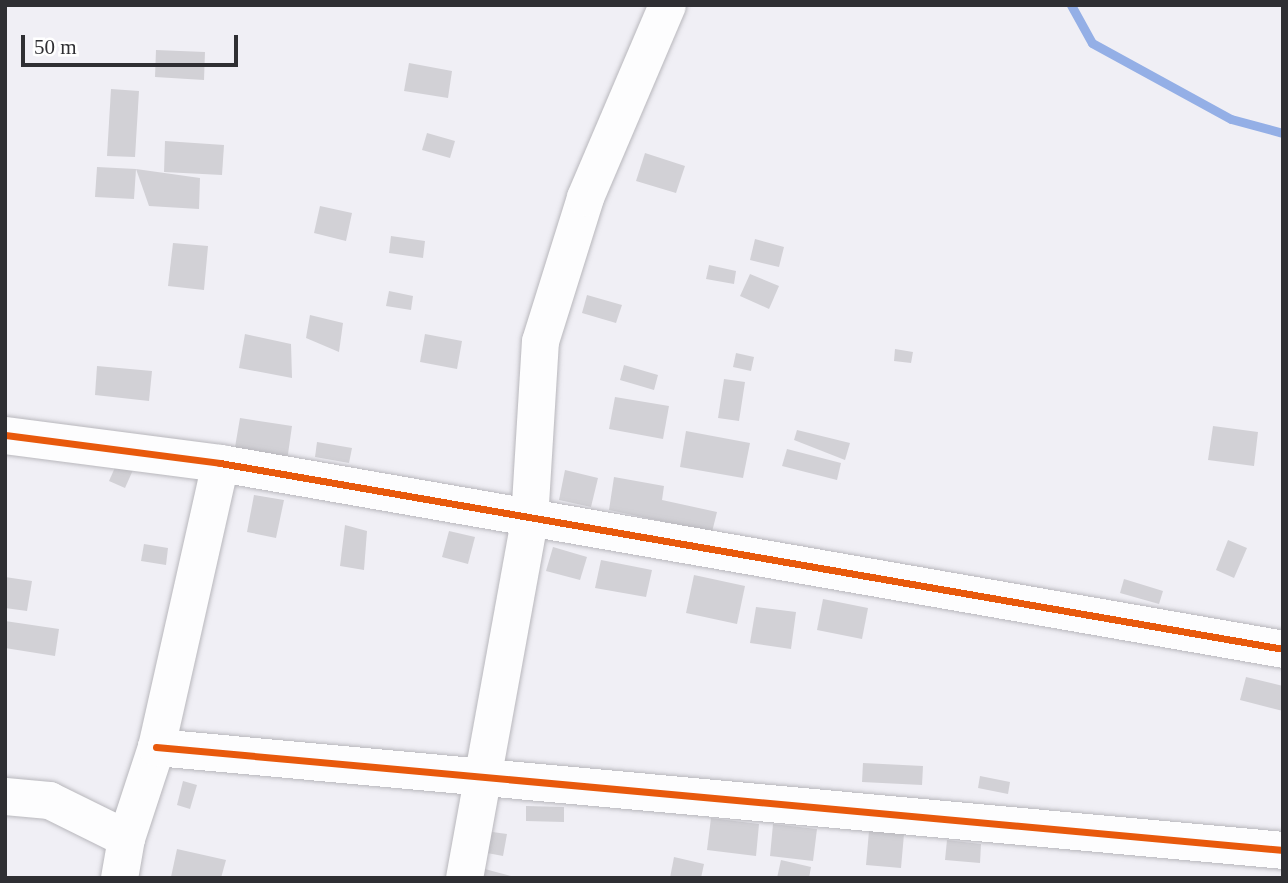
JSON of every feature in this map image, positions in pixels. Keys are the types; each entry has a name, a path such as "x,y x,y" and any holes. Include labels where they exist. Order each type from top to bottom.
{"street":[{"path":"464,878 480,776 529,520 540,341 585,197 667,5"},
{"path":"5,435 220,463 529,520 1283,649"},
{"path":"119,878 127,838 156,747 220,463"},
{"path":"156,747 1283,850"},
{"path":"5,796 49,800 127,838"}],"building":[{"path":"156,50 205,52 204,80 155,77"},
{"path":"409,63 452,71 448,98 404,91"},
{"path":"111,89 139,91 135,157 107,156"},
{"path":"427,133 455,141 450,158 422,150"},
{"path":"165,141 224,145 222,175 164,172"},
{"path":"645,153 685,166 676,193 636,181"},
{"path":"97,167 136,169 134,199 95,197"},
{"path":"136,169 200,178 199,209 149,206"},
{"path":"320,206 352,213 346,241 314,233"},
{"path":"391,236 425,241 423,258 389,253"},
{"path":"755,239 784,247 779,267 750,260"},
{"path":"173,243 208,246 204,290 168,286"},
{"path":"709,265 736,271 734,284 706,279"},
{"path":"750,274 779,286 769,309 740,296"},
{"path":"389,291 413,296 411,310 386,306"},
{"path":"587,295 622,305 616,323 582,313"},
{"path":"310,315 343,323 339,352 306,338"},
{"path":"245,334 291,344 292,378 239,368"},
{"path":"425,334 462,341 457,369 420,362"},
{"path":"895,349 913,352 911,363 894,361"},
{"path":"736,353 754,357 751,371 733,367"},
{"path":"624,365 658,375 654,390 620,380"},
{"path":"97,366 152,371 149,401 95,395"},
{"path":"724,379 745,382 739,421 718,418"},
{"path":"615,397 669,406 663,439 609,429"},
{"path":"240,418 292,426 287,461 234,453"},
{"path":"1213,426 1258,432 1254,466 1208,460"},
{"path":"797,430 850,443 845,460 794,440"},
{"path":"686,431 750,443 743,478 680,467"},
{"path":"317,442 352,448 349,463 315,457"},
{"path":"787,449 841,463 837,480 782,466"},
{"path":"117,463 133,470 125,488 109,481"},
{"path":"565,470 598,478 591,507 559,500"},
{"path":"614,477 664,486 662,500 717,512 712,532 609,510"},
{"path":"254,495 284,500 276,538 247,532"},
{"path":"345,525 367,531 364,570 340,566"},
{"path":"449,531 475,537 468,564 442,557"},
{"path":"1228,540 1247,548 1234,578 1216,570"},
{"path":"144,544 168,548 166,565 141,561"},
{"path":"553,547 587,557 580,580 546,571"},
{"path":"601,560 652,570 646,597 595,588"},
{"path":"694,575 745,586 737,624 686,613"},
{"path":"5,577 32,581 27,611 5,608"},
{"path":"1124,579 1163,591 1159,604 1120,593"},
{"path":"823,599 868,608 862,639 817,630"},
{"path":"756,607 796,612 791,649 750,643"},
{"path":"5,621 59,629 55,656 5,648"},
{"path":"1246,677 1283,686 1283,711 1240,700"},
{"path":"863,763 923,766 922,785 862,782"},
{"path":"980,776 1010,782 1008,794 978,788"},
{"path":"183,781 197,785 190,809 177,805"},
{"path":"526,806 564,807 564,822 526,821"},
{"path":"711,818 759,824 756,856 707,850"},
{"path":"773,824 817,829 813,861 770,856"},
{"path":"485,831 507,834 503,856 482,852"},
{"path":"869,831 904,834 901,868 866,865"},
{"path":"947,840 981,844 980,863 945,860"},
{"path":"177,849 226,860 221,878 171,877"},
{"path":"674,857 704,864 701,878 670,878"},
{"path":"781,860 811,867 809,878 777,878"},
{"path":"481,868 515,877 515,878 478,878"}],"waterway":[{"path":"1071,5 1092,43 1231,119 1283,133"}],"cycle path":[{"path":"5,435 220,463 1283,649"},
{"path":"156,747 1283,850"}]}
